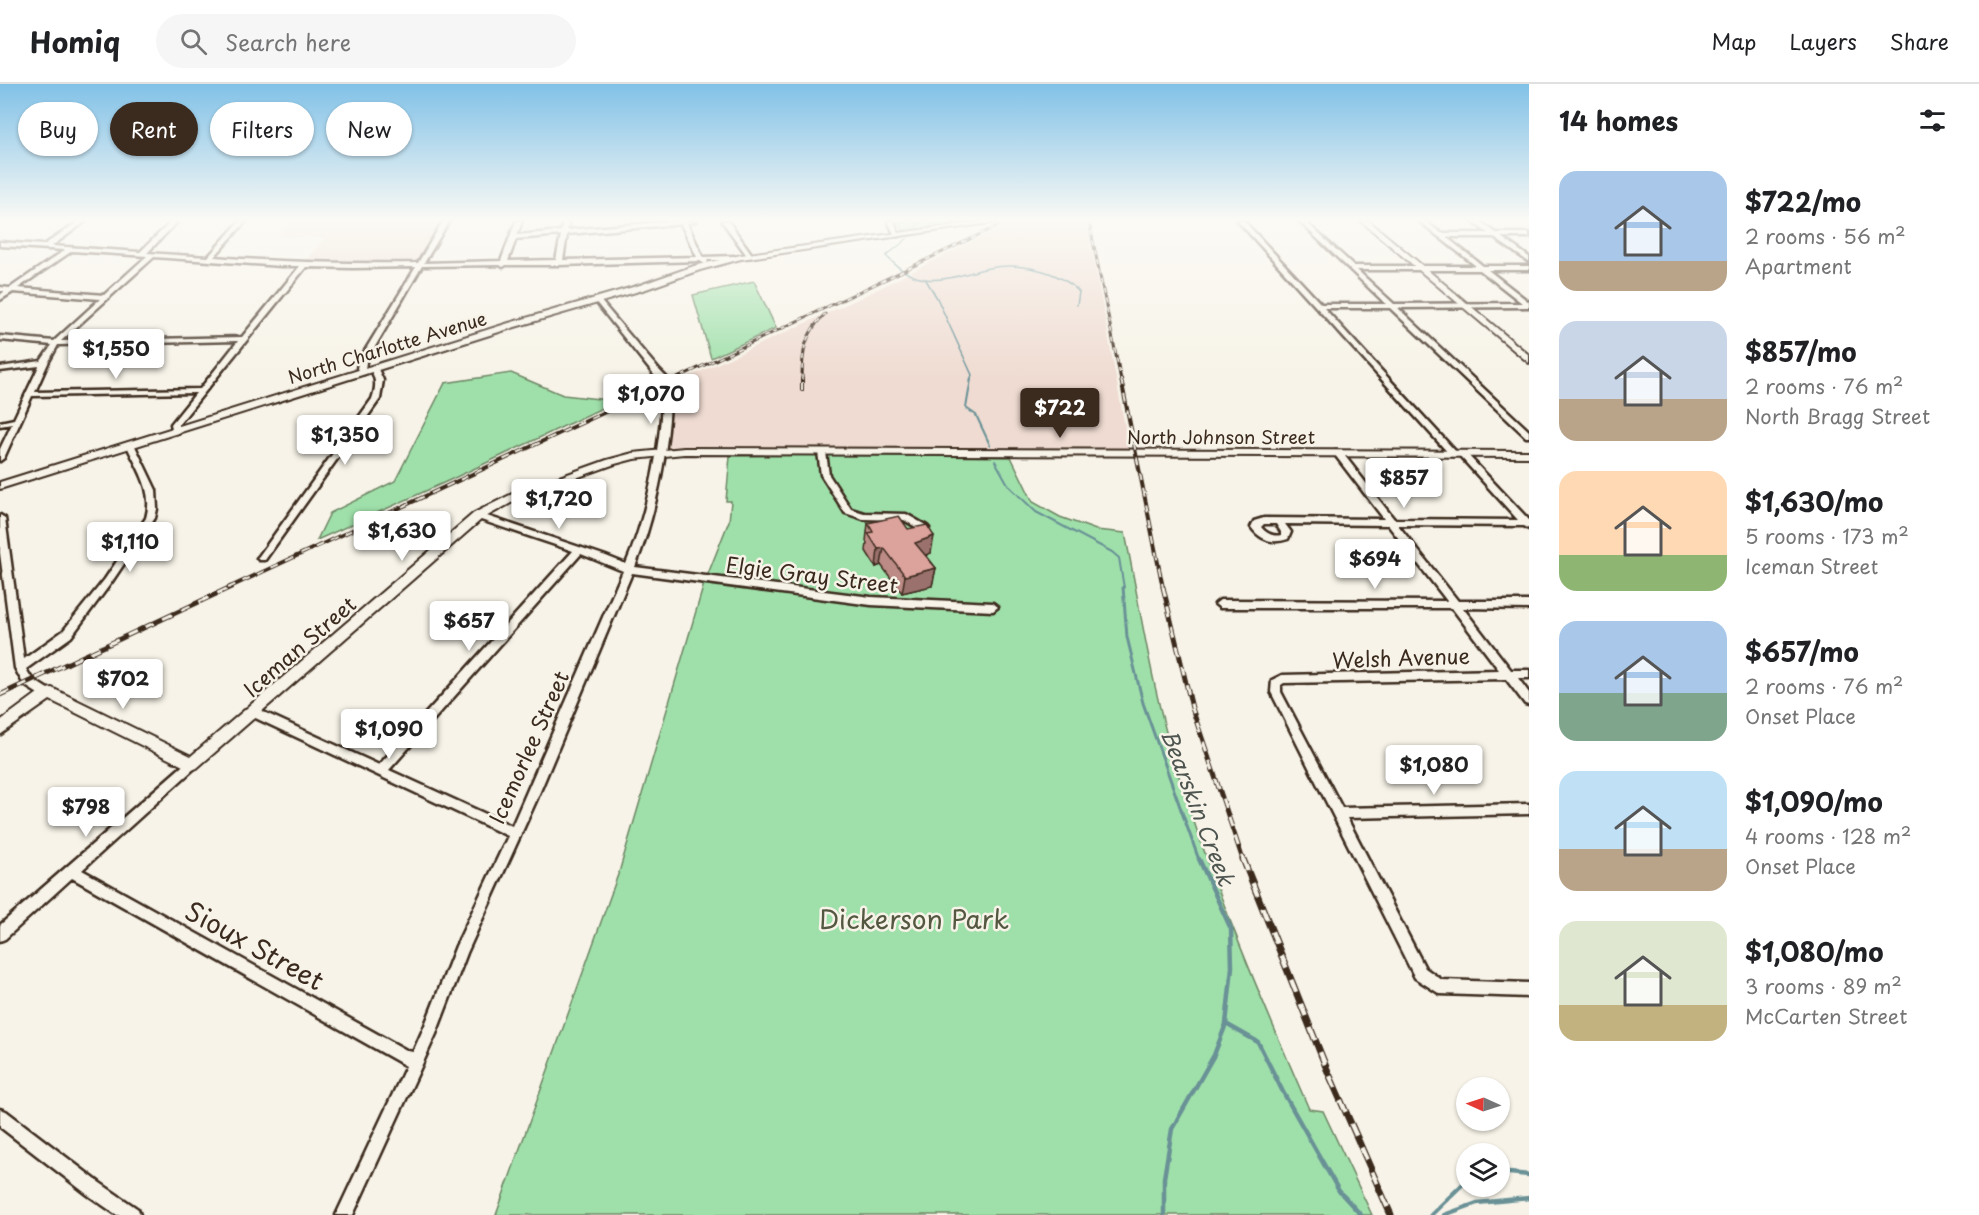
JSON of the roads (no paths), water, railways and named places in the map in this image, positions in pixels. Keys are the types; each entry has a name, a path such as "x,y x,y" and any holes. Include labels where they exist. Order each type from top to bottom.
{"main road":[{"name":"North Charlotte Avenue","path":"0,486 675,274"},
{"path":"1428,274 1529,360"},
{"name":"North Johnson Street","path":"660,453 1529,454"},
{"name":"Iceman Street","path":"192,764 478,516 516,496 611,462 633,456 660,453"},
{"path":"0,729 47,694 61,697 192,764"}],"street":[{"path":"0,298 35,274"},
{"path":"0,458 44,363 56,343 131,274"},
{"path":"176,430 175,424 297,274"},
{"path":"262,558 376,399 380,378 369,370 361,369 362,362 415,274"},
{"path":"1290,274 1458,454 1528,524"},
{"path":"1360,274 1529,435"},
{"path":"1489,274 1529,305"},
{"path":"0,289 104,297"},
{"name":"Icemorlee Street","path":"344,1215 416,1060 628,569 650,507 667,404 666,381 597,300"},
{"path":"1320,306 1529,305"},
{"path":"0,338 56,343 243,339"},
{"path":"0,369 44,363"},
{"path":"30,394 202,391"},
{"path":"0,424 19,420"},
{"path":"20,668 67,634 108,581 150,518 154,510 151,486 131,446"},
{"path":"822,452 825,475 849,511 863,516 906,517 924,528"},
{"path":"1338,453 1529,700"},
{"name":"Elgie Gray Street","path":"478,516 628,569 872,601 993,607"},
{"path":"0,518 20,668 28,682 47,694"},
{"path":"1279,522 1528,524"},
{"path":"380,772 579,550"},
{"path":"1220,604 1529,605"},
{"name":"Welsh Avenue","path":"1339,813 1276,692 1275,683 1282,679 1529,674"},
{"path":"253,712 514,833"},
{"name":"Iceman Street","path":"0,934 192,764"},
{"path":"1529,809 1339,813 1420,973 1440,987 1529,990"},
{"name":"Sioux Street","path":"72,870 406,1058 416,1060"},
{"path":"0,1117 132,1215"}],"waterway":[{"name":"Bearskin Creek","path":"909,274 933,280 966,274"},
{"name":"Bearskin Creek","path":"1051,274 1071,284 1079,292 1077,305"},
{"name":"Bearskin Creek","path":"926,280 937,298 972,375 970,380"},
{"name":"Bearskin Creek","path":"971,379 966,408 976,415 990,445"},
{"name":"Bearskin Creek","path":"995,461 1009,486 1036,512 1112,552 1119,558 1124,588"},
{"name":"Bearskin Creek","path":"1123,587 1127,637 1143,703 1199,860"},
{"name":"Bearskin Creek","path":"1199,859 1231,929 1232,967 1226,1024"},
{"name":"Bearskin Creek","path":"1164,1215 1164,1178 1172,1129 1214,1055 1226,1024"},
{"path":"1226,1024 1258,1042 1283,1092 1339,1191 1361,1215"},
{"path":"1510,1173 1529,1175"},
{"path":"1431,1215 1456,1191"},
{"path":"1444,1215 1477,1203 1529,1198"}],"railway":[{"path":"673,380 897,274"},
{"path":"1100,274 1121,380"},
{"path":"802,380 808,337 825,314"},
{"path":"228,588 676,379"},
{"path":"1121,379 1163,588"},
{"path":"802,380 802,390"},
{"path":"0,695 231,587"},
{"path":"1163,587 1192,708 1243,860"},
{"path":"1243,859 1326,1067 1391,1215"}],"park label":[{"name":"Dickerson Park","path":"914,918"}]}
